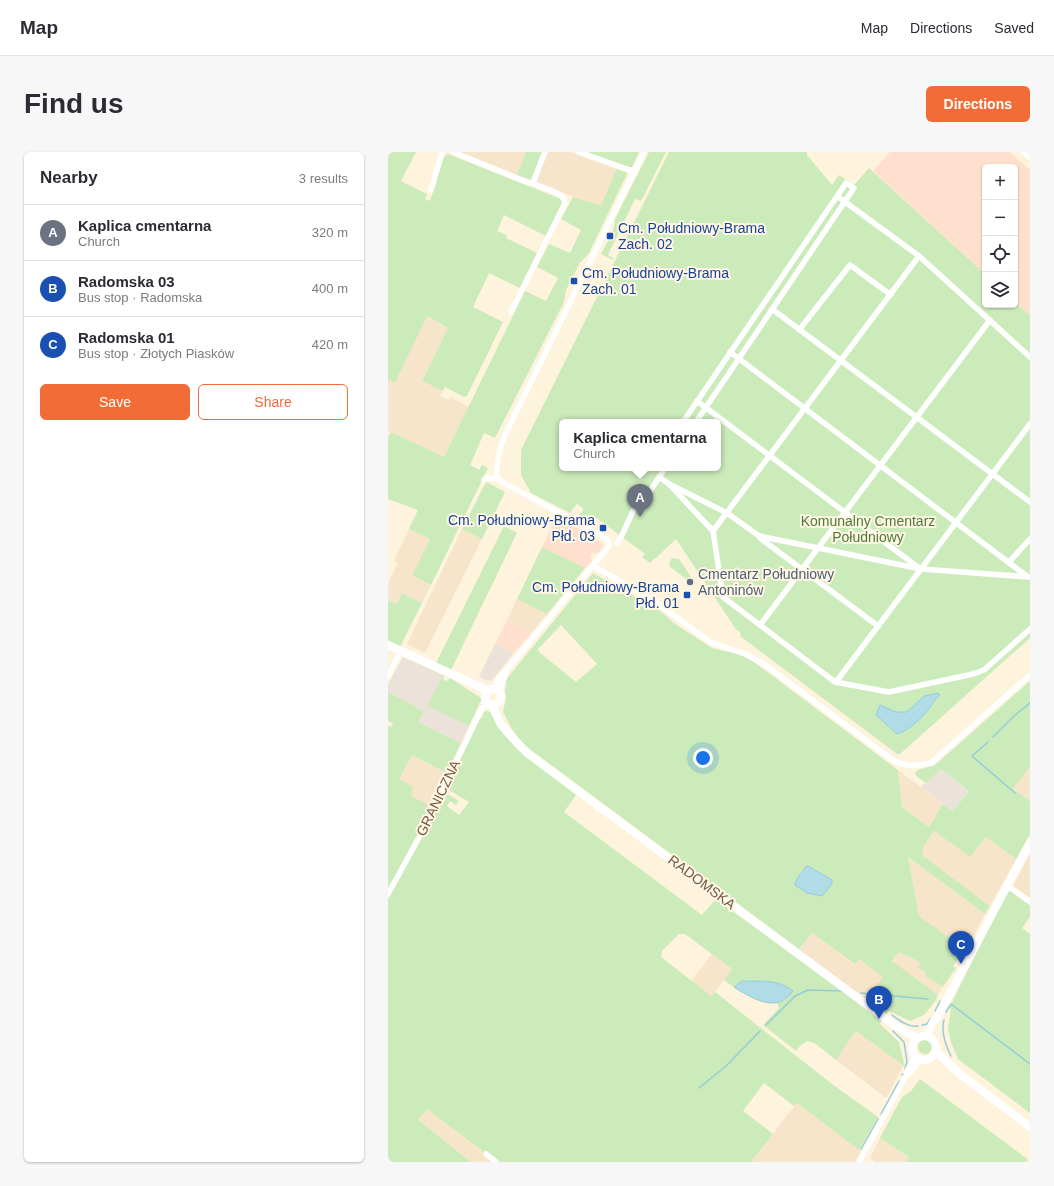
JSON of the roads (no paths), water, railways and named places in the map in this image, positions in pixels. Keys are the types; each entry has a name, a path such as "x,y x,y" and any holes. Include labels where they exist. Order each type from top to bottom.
{"street":[{"path":"431,190 442,152"},
{"path":"453,152 529,183 534,183 560,195 565,203 511,312"},
{"path":"534,183 545,152"},
{"path":"579,152 635,172"},
{"path":"484,480 486,478 499,479 497,473 500,448 504,437 644,152"},
{"path":"1025,152 1030,156"},
{"path":"685,419 846,183 854,188 698,419"},
{"path":"837,196 920,256 1030,357"},
{"path":"713,532 920,256"},
{"path":"799,330 850,265 891,295"},
{"path":"772,309 1030,502"},
{"path":"760,625 990,320"},
{"path":"730,352 1029,577"},
{"path":"697,401 921,569"},
{"path":"835,682 1030,424"},
{"path":"617,543 642,492 647,496 663,471"},
{"path":"659,477 669,484 727,513 878,626"},
{"name":"GRANICZNA","path":"388,894 427,823 480,710 492,697 507,670 609,546 608,540 599,534 499,479"},
{"path":"669,484 713,532 723,597 835,682 889,692 973,674 984,670 1030,629"},
{"path":"758,536 921,569 1029,577"},
{"path":"1010,562 1030,539"},
{"path":"593,566 653,600 710,642 745,654 764,664 894,761 902,765 915,766 931,763 1030,676"},
{"path":"388,645 460,678 465,684 492,697"},
{"path":"388,676 401,651"},
{"name":"RADOMSKA","path":"492,697 505,723 506,730 527,753 901,1030 904,1034 922,1039"},
{"path":"934,1054 926,1059 918,1057 912,1050 937,1018 1030,843"},
{"path":"1008,886 1030,902"},
{"path":"922,1039 935,1043 934,1054"},
{"path":"934,1054 1030,1127"},
{"path":"859,1162 906,1076 912,1071 918,1057"},
{"path":"486,1154 496,1162"}],"water":[{"path":"938,693 940,695 930,708 914,724 897,734 876,715 880,705 896,712 907,712 924,696"},
{"path":"806,866 832,880 832,884 822,896 807,893 795,885"},
{"path":"742,981 774,982 793,991 787,998 780,1002 765,1002 757,1000 735,988 735,986"}],"waterway":[{"path":"993,737 1014,716 1030,703"},
{"path":"988,742 972,756 1015,793"},
{"path":"766,1025 795,996 808,990 842,991"},
{"path":"861,993 928,999"},
{"path":"935,1011 940,1001"},
{"path":"946,1012 951,1004 1030,1064"},
{"path":"892,1015 908,1025 918,1026"},
{"path":"922,1025 927,1024 930,1019"},
{"path":"944,1020 944,1038 951,1056"},
{"path":"699,1088 726,1066 760,1031"},
{"path":"893,1031 904,1042 907,1062 905,1069"},
{"path":"881,1114 899,1081"},
{"path":"861,1149 878,1119"}],"place":[{"name":"Cm. Południowy-Brama Zach. 02","path":"610,236"},
{"name":"Cm. Południowy-Brama Zach. 01","path":"574,281"},
{"name":"Kaplica cmentarna","path":"640,517"},
{"name":"Cm. Południowy-Brama Płd. 03","path":"603,528"},
{"name":"Cmentarz Południowy Antoninów","path":"690,582"},
{"name":"Cm. Południowy-Brama Płd. 01","path":"687,595"},
{"name":"Radomska 01","path":"961,964"},
{"name":"Radomska 03","path":"879,1019"}],"park label":[{"name":"Komunalny Cmentarz Południowy","path":"868,530"}]}
